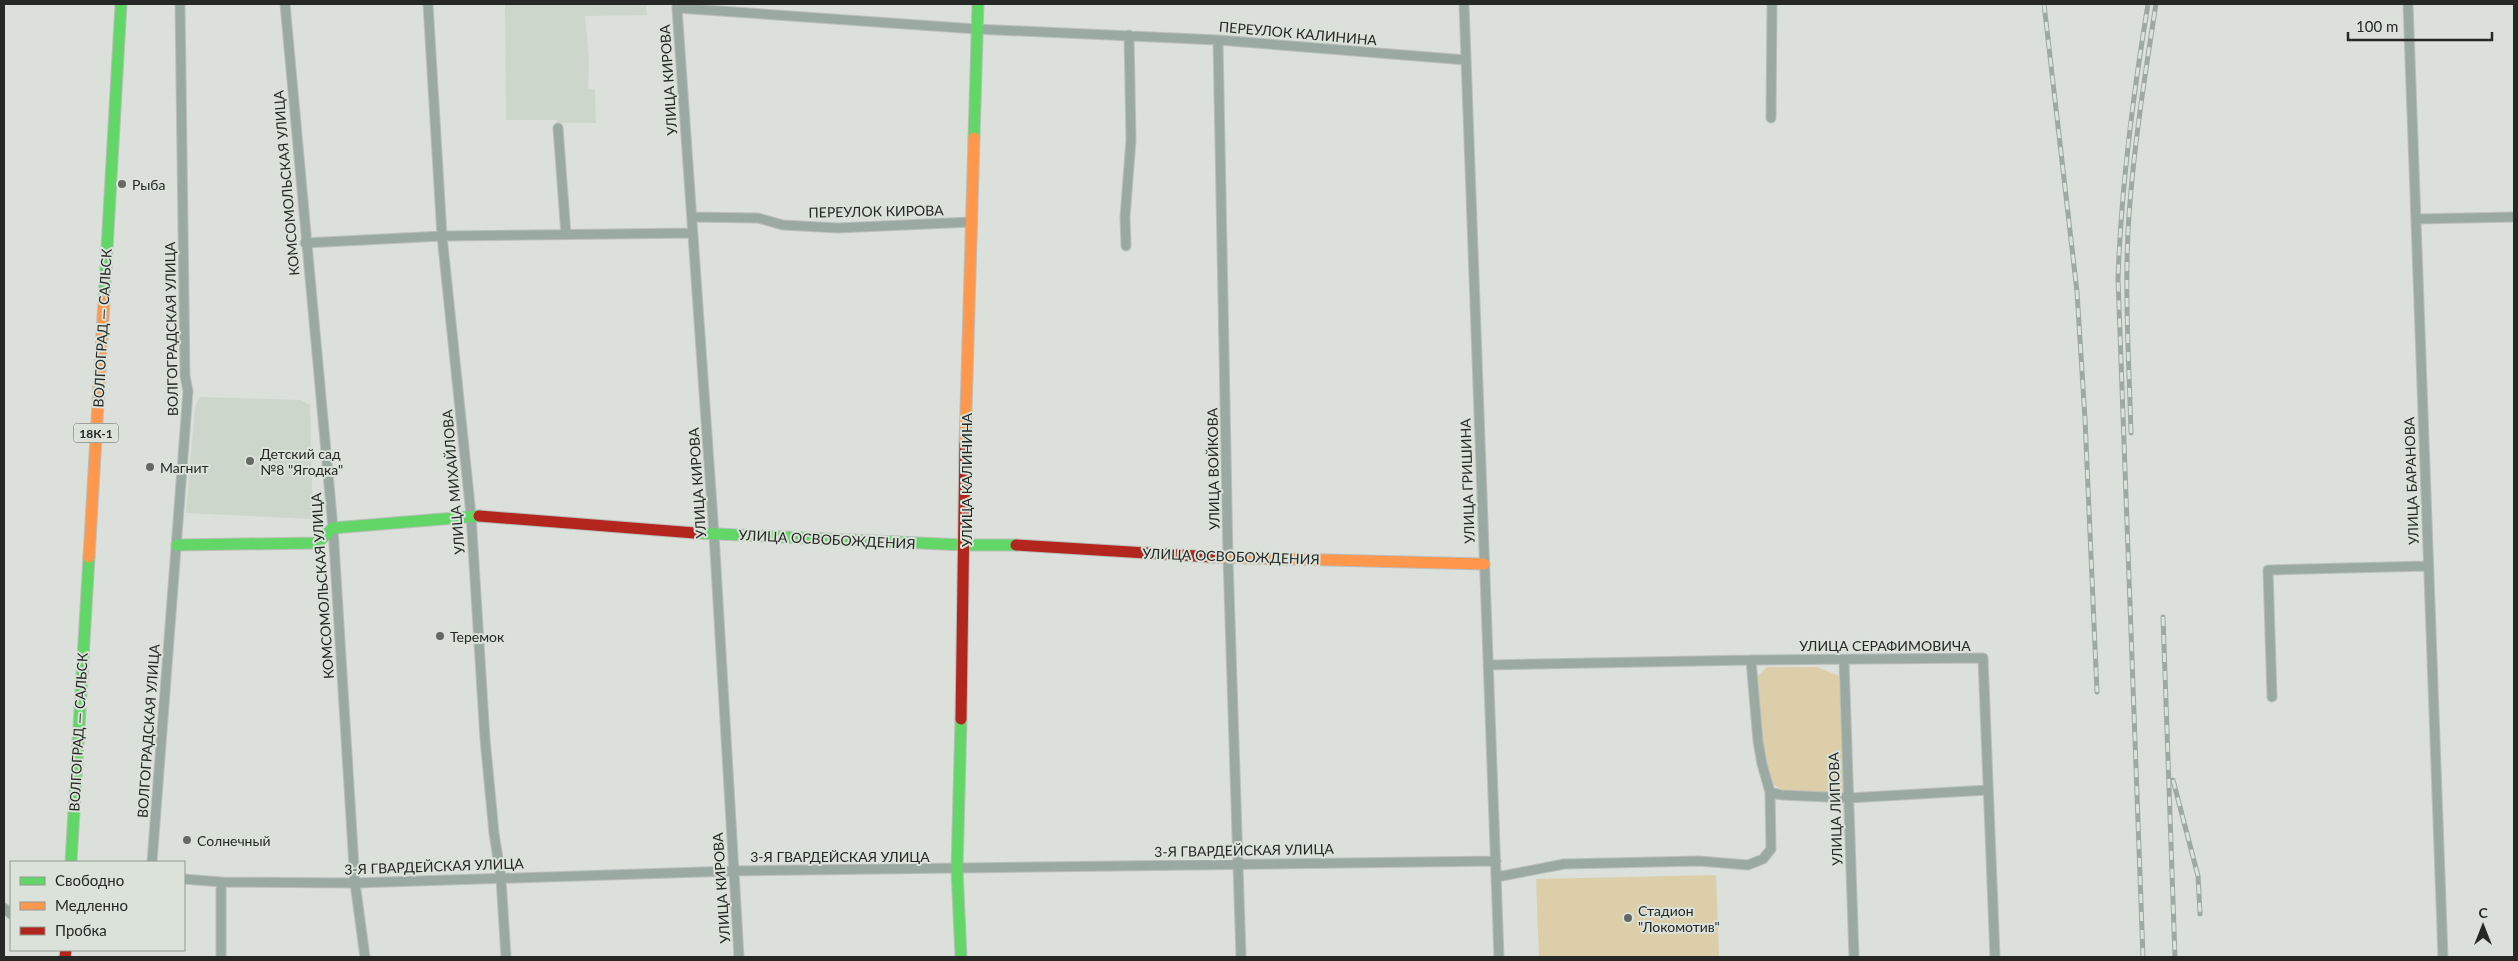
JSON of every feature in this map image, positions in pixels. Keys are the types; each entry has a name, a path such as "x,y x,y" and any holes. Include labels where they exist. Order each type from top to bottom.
{"street":[{"name":"ВОЛГОГРАД — САЛЬСК","path":"71,861 121,4"},
{"name":"ВОЛГОГРАДСКАЯ УЛИЦА","path":"152,861 188,391 185,376 180,4"},
{"name":"КОМСОМОЛЬСКАЯ УЛИЦА","path":"285,4 305,242 333,528 355,884 365,957"},
{"name":"УЛИЦА МИХАЙЛОВА","path":"428,4 442,236 471,515 486,748 494,833 502,878 506,957"},
{"name":"УЛИЦА КАЛИНИНА","path":"961,957 957,869 965,545 965,443 978,4"},
{"name":"УЛИЦА ГРИШИНА","path":"1464,4 1499,957"},
{"path":"1771,118 1772,4"},
{"name":"УЛИЦА БАРАНОВА","path":"2408,4 2443,957"},
{"name":"ПЕРЕУЛОК КАЛИНИНА","path":"677,6 976,29 1218,40 1466,60"},
{"name":"УЛИЦА КИРОВА","path":"677,6 714,534 739,957"},
{"path":"1126,246 1125,217 1130,140 1129,35"},
{"name":"УЛИЦА ВОЙКОВА","path":"1218,40 1228,558 1241,957"},
{"path":"558,128 566,235"},
{"name":"ПЕРЕУЛОК КИРОВА","path":"692,217 758,218 783,225 838,228 971,222"},
{"path":"2416,218 2514,217"},
{"path":"305,242 442,236 693,233"},
{"name":"УЛИЦА ОСВОБОЖДЕНИЯ","path":"333,528 471,515 714,534 965,545 1029,545 1228,558 1484,564"},
{"path":"177,545 317,543 333,528"},
{"path":"2272,697 2268,570 2428,566"},
{"name":"УЛИЦА СЕРАФИМОВИЧА","path":"1488,665 1983,658 1995,957"},
{"path":"1497,877 1564,864 1700,861 1748,865 1763,858 1771,849 1770,792 1758,740 1751,660"},
{"name":"УЛИЦА ЛИПОВА","path":"1844,660 1854,957"},
{"path":"1770,792 1782,796 1849,798 1988,790"},
{"name":"3-Я ГВАРДЕЙСКАЯ УЛИЦА","path":"185,879 222,882 355,884 733,871 1496,861"},
{"path":"221,957 222,882"}],"shaded area":[{"path":"505,4 646,4 647,15 585,16 589,59 588,89 595,90 596,123 558,123 557,120 506,120"},
{"path":"200,397 301,400 310,405 313,519 186,513 195,407"},
{"path":"1767,667 1817,667 1839,676 1844,792 1786,792 1771,783 1761,739 1758,676"},
{"name":"Стадион \"Локомотив\"","path":"1716,875 1719,957 1539,957 1536,879"}],"railway":[{"path":"2044,4 2077,292 2085,419 2097,692"},
{"path":"2143,957 2118,279 2128,141 2148,4"},
{"path":"2131,433 2127,296 2129,215 2137,136 2156,4"},
{"path":"2163,617 2175,957"},
{"path":"2173,780 2198,876 2200,914"}],"traffic: fast":[{"path":"104,301 121,4"},
{"path":"974,138 978,4"},
{"path":"177,545 317,543 333,528 479,516"},
{"path":"695,533 965,545 1016,545"},
{"path":"71,861 89,557"},
{"path":"961,719 957,869 961,957"}],"traffic: slow":[{"path":"965,444 974,138"},
{"path":"89,557 104,301"},
{"path":"1212,557 1484,564"}],"traffic: jam":[{"path":"961,719 965,444"},
{"path":"479,516 695,533"},
{"path":"1016,545 1212,557"},
{"path":"65,957 66,951"}],"place":[{"name":"Рыба","path":"122,184"},
{"name":"Детский сад №8 \"Ягодка\"","path":"250,461"},
{"name":"Магнит","path":"150,467"},
{"name":"Теремок","path":"440,636"},
{"name":"Солнечный","path":"187,840"},
{"name":"Стадион \"Локомотив\"","path":"1628,918"}]}
